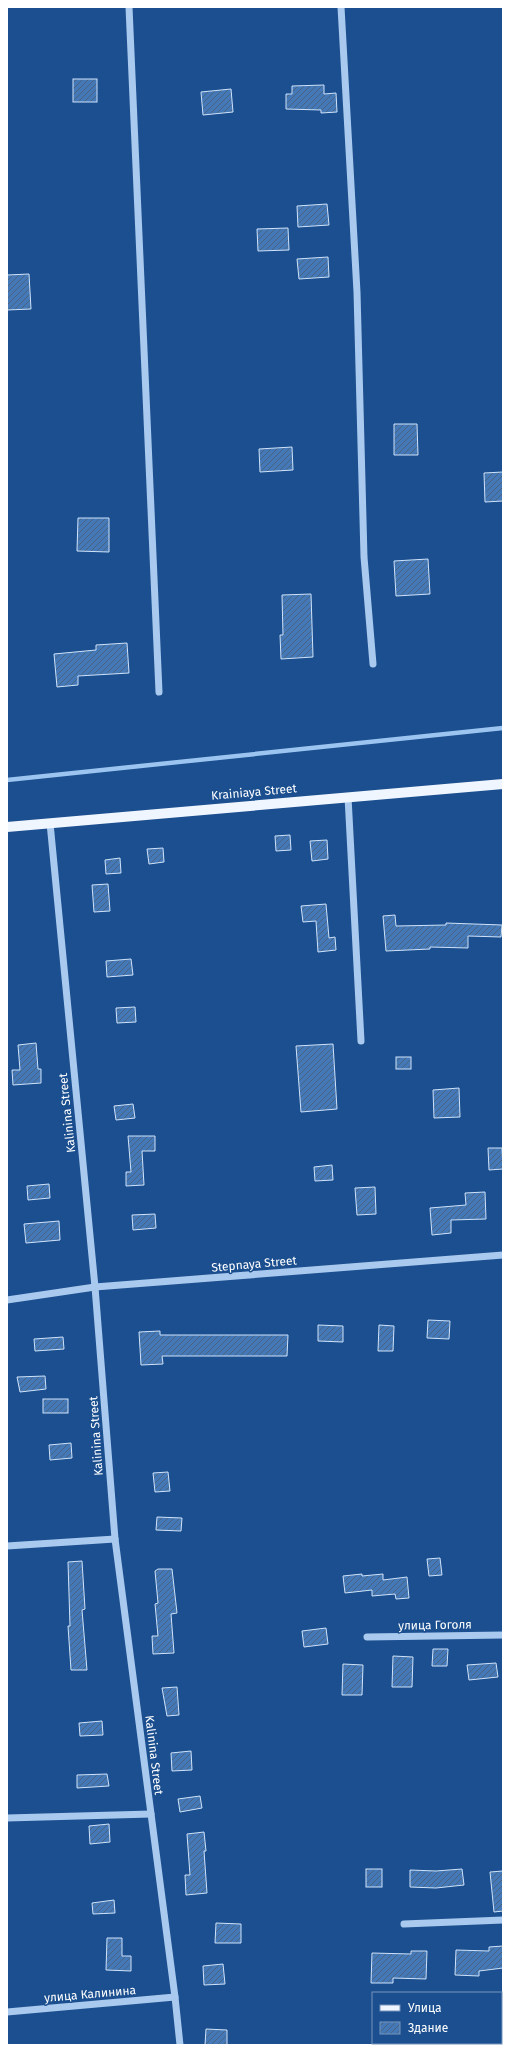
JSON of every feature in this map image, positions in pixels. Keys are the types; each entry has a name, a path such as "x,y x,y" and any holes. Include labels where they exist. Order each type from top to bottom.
{"main road":[{"name":"Krainiaya Street","path":"7,827 503,784"}],"street":[{"path":"129,7 159,692"},
{"path":"341,7 357,292 364,557 373,664"},
{"path":"348,797 361,1041"},
{"name":"Kalinina Street","path":"50,823 95,1287 115,1539 180,2045"},
{"name":"Stepnaya Street","path":"7,1300 95,1287 503,1255"},
{"path":"7,1546 115,1539"},
{"name":"улица Гоголя","path":"367,1637 503,1634"},
{"path":"7,1818 151,1814"},
{"path":"404,1924 503,1920"},
{"name":"улица Калинина","path":"7,2012 175,1997"}],"building":[{"path":"73,79 97,79 97,102 73,102"},
{"path":"324,85 324,94 336,93 337,112 321,113 321,110 286,109 286,94 292,94 292,86"},
{"path":"231,89 233,112 203,115 201,92"},
{"path":"327,204 329,225 298,227 297,206"},
{"path":"288,228 289,250 258,251 257,229"},
{"path":"328,257 329,277 299,279 297,259"},
{"path":"29,274 31,309 7,310 7,275"},
{"path":"394,424 417,424 418,455 394,455"},
{"path":"292,447 293,470 260,472 259,449"},
{"path":"503,472 503,501 485,502 484,473"},
{"path":"78,518 109,518 109,552 77,551"},
{"path":"428,559 430,594 396,596 394,561"},
{"path":"311,594 313,657 281,659 280,635 283,635 282,595"},
{"path":"127,643 129,673 78,676 78,685 57,687 54,654 96,650 96,645"},
{"path":"290,835 291,850 276,851 275,836"},
{"path":"327,840 328,859 312,861 310,841"},
{"path":"163,848 164,862 149,864 147,849"},
{"path":"120,858 121,873 106,874 105,860"},
{"path":"108,884 110,911 94,912 92,885"},
{"path":"326,904 329,938 335,937 336,950 318,952 316,921 303,922 301,906"},
{"path":"395,915 396,926 446,925 446,923 502,925 501,937 468,936 468,948 430,947 430,949 386,951 383,916"},
{"path":"131,959 133,975 107,977 106,961"},
{"path":"135,1007 136,1022 117,1023 116,1008"},
{"path":"36,1043 38,1069 41,1069 41,1083 13,1085 12,1070 20,1070 18,1045"},
{"path":"333,1044 337,1109 301,1112 296,1046"},
{"path":"396,1057 411,1057 411,1069 396,1069"},
{"path":"459,1088 460,1117 434,1118 433,1090"},
{"path":"133,1104 135,1118 116,1120 114,1106"},
{"path":"128,1136 155,1136 155,1151 142,1151 144,1185 126,1186 126,1172 131,1172"},
{"path":"488,1148 502,1148 503,1169 489,1170"},
{"path":"332,1165 333,1180 315,1181 314,1167"},
{"path":"49,1184 50,1198 28,1200 27,1186"},
{"path":"375,1187 376,1214 357,1215 355,1188"},
{"path":"485,1192 486,1219 451,1220 451,1233 432,1235 430,1208 466,1205 465,1193"},
{"path":"155,1214 156,1228 133,1230 132,1215"},
{"path":"59,1221 60,1240 26,1243 24,1224"},
{"path":"428,1320 450,1321 449,1339 427,1338"},
{"path":"318,1325 343,1326 343,1342 318,1341"},
{"path":"379,1325 394,1326 393,1351 378,1351"},
{"path":"160,1331 160,1335 288,1335 287,1356 162,1356 163,1364 141,1365 139,1332"},
{"path":"63,1337 64,1349 35,1351 34,1339"},
{"path":"45,1376 46,1389 20,1392 17,1377"},
{"path":"43,1399 68,1399 68,1413 43,1413"},
{"path":"71,1443 72,1458 50,1460 49,1445"},
{"path":"168,1472 170,1491 155,1492 153,1473"},
{"path":"157,1517 182,1518 181,1531 156,1530"},
{"path":"440,1558 442,1575 429,1576 427,1559"},
{"path":"82,1561 85,1609 82,1610 87,1670 71,1670 68,1626 70,1626 68,1562"},
{"path":"158,1569 172,1569 177,1613 171,1614 174,1653 153,1654 152,1636 158,1636 155,1604 158,1603 155,1571"},
{"path":"362,1574 362,1576 383,1574 383,1580 407,1577 409,1598 396,1599 395,1594 372,1596 372,1590 345,1593 343,1576"},
{"path":"326,1628 328,1644 304,1647 302,1631"},
{"path":"433,1649 448,1649 447,1666 432,1666"},
{"path":"393,1656 413,1657 412,1687 392,1687"},
{"path":"496,1663 498,1677 469,1680 467,1665"},
{"path":"343,1664 363,1665 362,1695 342,1695"},
{"path":"177,1687 179,1715 167,1716 162,1688"},
{"path":"102,1721 103,1735 80,1736 79,1723"},
{"path":"191,1751 192,1770 172,1771 171,1753"},
{"path":"107,1774 109,1786 77,1788 77,1775"},
{"path":"200,1796 202,1808 180,1812 178,1799"},
{"path":"109,1824 110,1842 90,1844 89,1826"},
{"path":"204,1832 207,1893 186,1895 185,1875 190,1875 187,1834"},
{"path":"366,1869 382,1869 382,1887 366,1887"},
{"path":"462,1869 464,1885 436,1888 410,1887 410,1870 436,1871"},
{"path":"503,1871 503,1911 494,1912 490,1872"},
{"path":"114,1900 115,1913 93,1914 92,1903"},
{"path":"216,1923 241,1924 241,1943 215,1943"},
{"path":"107,1938 122,1938 122,1956 131,1956 131,1971 106,1970"},
{"path":"503,1946 503,1968 479,1971 479,1976 455,1975 456,1950 489,1951 489,1947"},
{"path":"411,1951 427,1951 426,1979 393,1978 393,1983 371,1983 372,1953 411,1954"},
{"path":"223,1964 225,1984 204,1985 203,1966"},
{"path":"206,2029 227,2030 227,2045 205,2045"}],"waterway":[{"path":"7,780 503,728"}]}
